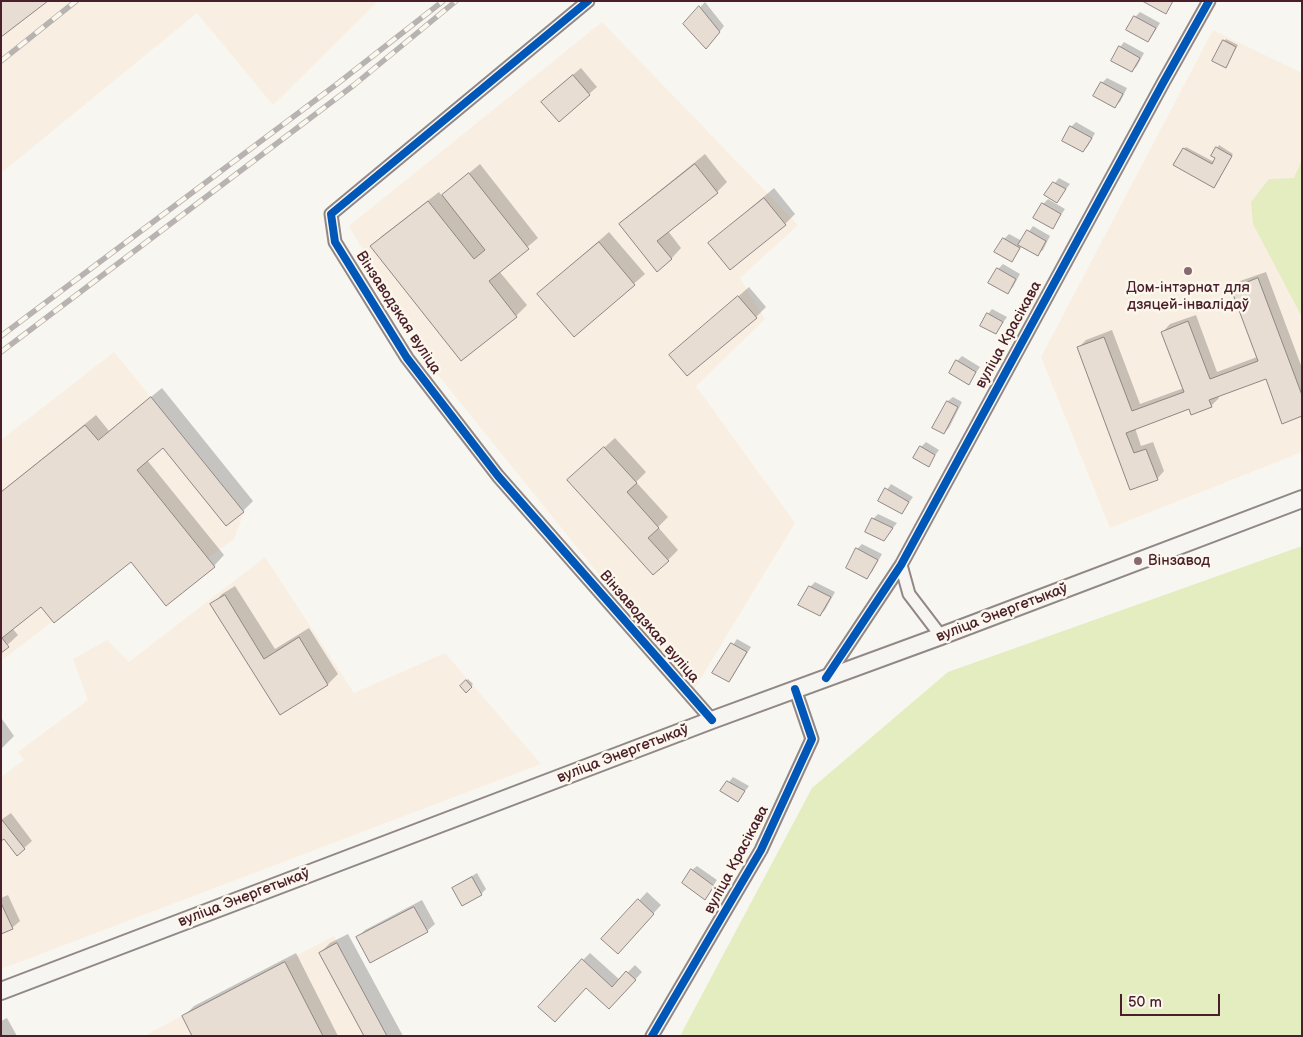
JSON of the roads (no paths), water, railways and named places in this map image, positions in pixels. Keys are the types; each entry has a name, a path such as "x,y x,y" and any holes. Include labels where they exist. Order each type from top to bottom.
{"main road":[{"name":"вуліца Энергетыкаў","path":"1,991 712,720 941,636 1302,499"}],"street":[{"name":"Вінзаводзкая вуліца","path":"588,1 331,214 334,242 407,358 498,476 712,720"},
{"name":"вуліца Красікава","path":"826,678 900,565 1209,1"},
{"path":"900,565 909,594 941,636"},
{"name":"вуліца Красікава","path":"652,1036 761,850 812,739 794,689"}],"railway":[{"path":"1,61 76,1"},
{"path":"1,336 337,84 443,1"},
{"path":"1,352 354,85 456,1"}],"place":[{"name":"Дом-інтэрнат для дзяцей-інвалідаў","path":"1188,271"},
{"name":"Вінзавод","path":"1138,561"}]}
